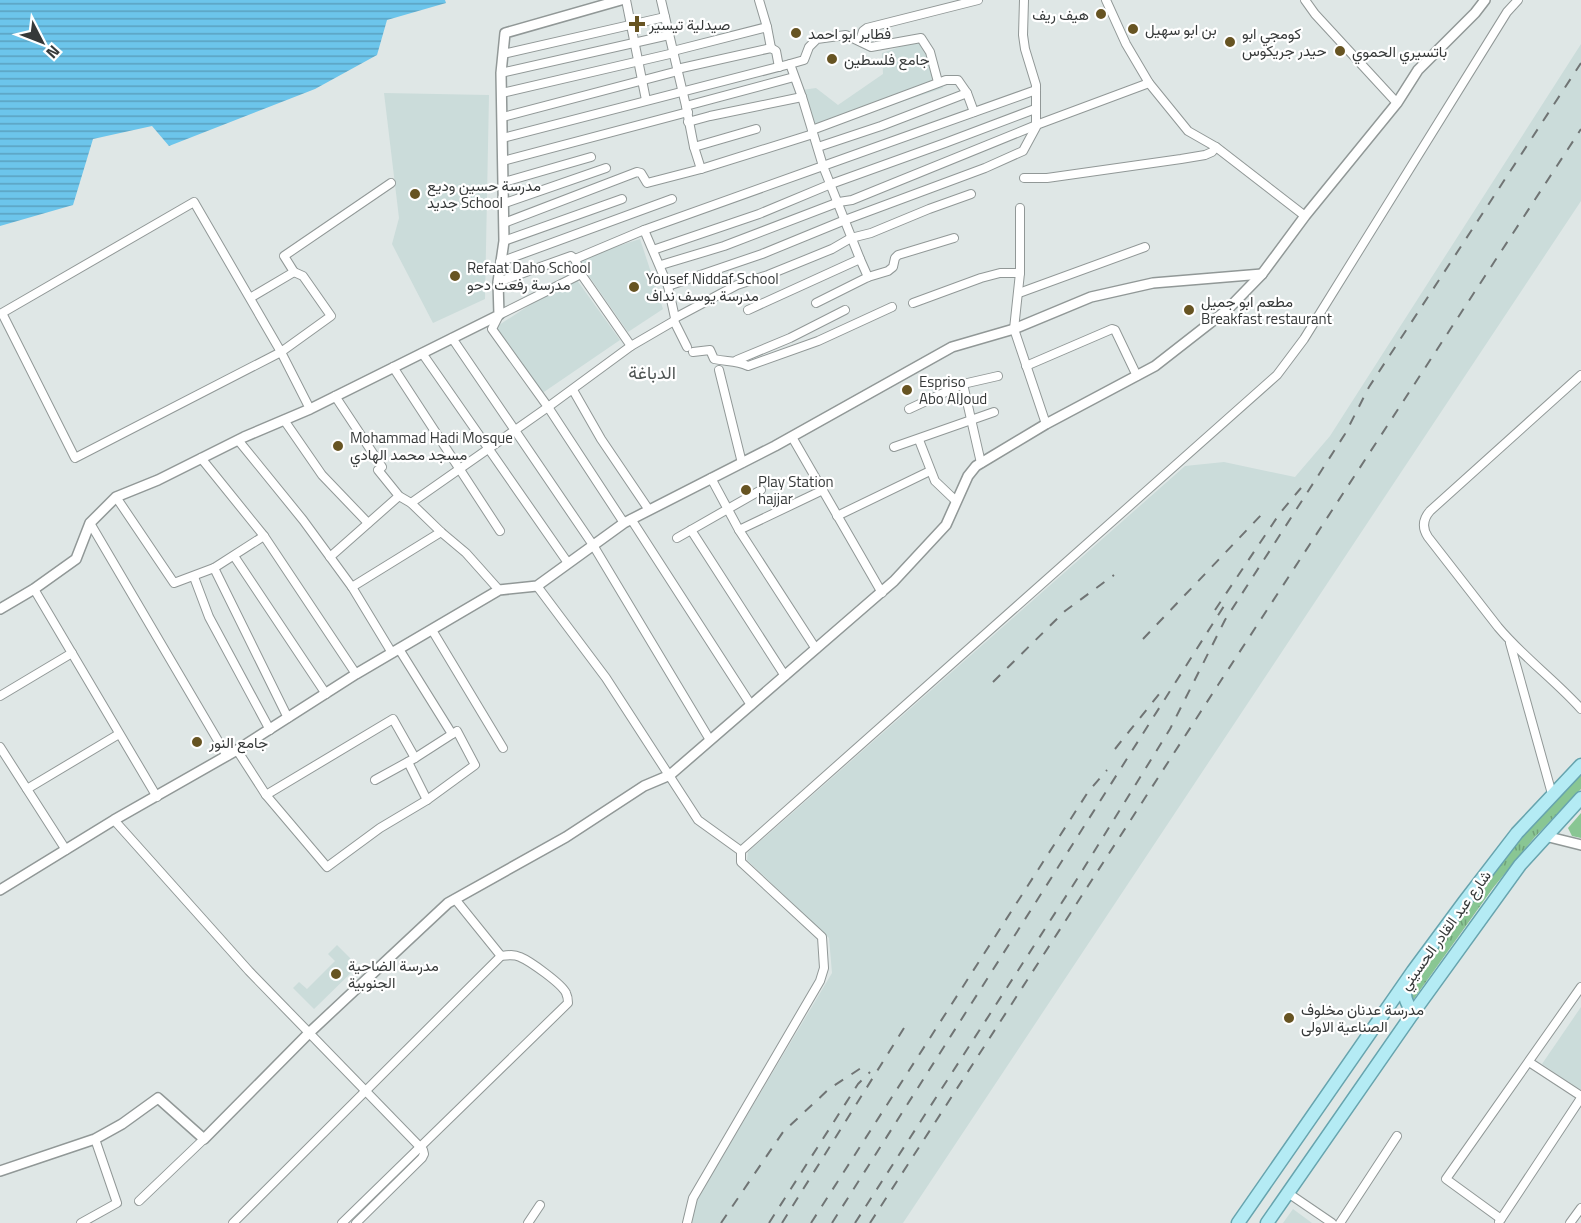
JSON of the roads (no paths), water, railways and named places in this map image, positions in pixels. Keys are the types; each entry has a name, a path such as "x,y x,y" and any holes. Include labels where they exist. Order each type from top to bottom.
{"main road":[{"name":"شارع عبد القادر الحسيني","path":"1238,1223 1413,971 1517,832 1581,765"},
{"name":"شارع عبد القادر الحسيني","path":"1267,1223 1413,1013 1520,865 1581,798"},
{"path":"1413,971 1404,991 1406,1003 1413,1013"}],"street":[{"path":"646,100 632,26 623,0 504,33 501,73 504,241 498,282 499,315 492,329 628,521 751,705"},
{"path":"661,0 687,109 688,122 701,169"},
{"path":"759,0 771,48"},
{"path":"860,42 863,31 867,28 978,0"},
{"path":"668,286 762,254 845,220 947,183 1023,151 1036,127 1036,85 1024,49 1024,0"},
{"path":"1106,0 1126,44 1149,83 1188,131 1216,147 1305,216"},
{"path":"1305,0 1315,14 1397,103"},
{"path":"139,1201 309,1033 448,903 566,837 644,786 670,775 882,593 941,532 968,476 981,463 1046,424 1155,366 1228,309 1262,274 1305,216 1397,103 1418,70 1485,0"},
{"path":"687,1223 693,1198 820,981 824,968 822,937 741,862 741,851 1277,375 1304,339 1507,12 1518,0"},
{"path":"503,54 665,18"},
{"path":"502,93 638,61 767,27"},
{"path":"501,73 669,35"},
{"path":"503,138 804,60 809,47 817,39 839,35 846,35 871,47 921,38 930,52 938,82"},
{"path":"503,117 678,70 771,48 776,51 779,67"},
{"path":"790,64 823,166 868,278"},
{"path":"503,161 794,77"},
{"path":"504,223 638,172 647,183 701,169 812,132 938,82 958,80 967,93 974,112"},
{"path":"660,265 724,246 839,202 852,200 1149,83"},
{"path":"575,259 644,230 1036,90"},
{"path":"818,147 967,93"},
{"path":"688,122 802,97"},
{"path":"653,250 759,214 831,184 1035,109"},
{"path":"694,147 756,129"},
{"path":"1024,178 1047,178 1189,158 1205,155 1216,147"},
{"path":"504,182 591,157"},
{"path":"504,203 606,168"},
{"path":"310,409 281,352 194,202 2,313 75,458 281,352 331,316 303,276 294,273 284,256 391,183"},
{"path":"411,503 548,408 631,346 675,319 737,285 832,249 851,238 871,233 929,209 971,195"},
{"path":"504,241 622,199"},
{"path":"500,262 672,199"},
{"path":"1020,208 1020,273 1014,328 1046,424"},
{"path":"644,230 668,286 675,319 690,350 708,349 714,359 725,362 737,360 790,338 845,310"},
{"path":"816,303 891,269 898,255 954,238"},
{"path":"1018,293 1145,247"},
{"path":"498,282 571,256 631,346"},
{"path":"748,310 860,259"},
{"path":"250,298 294,273"},
{"path":"913,303 981,278 1000,273 1020,273"},
{"path":"0,609 34,589 76,558 90,523 117,497 310,409 581,274"},
{"path":"1,886 227,756 356,674 499,590 537,586 628,521 792,437 952,348 1014,328 1091,297 1153,283 1262,274"},
{"path":"737,360 748,366 818,341 892,307"},
{"path":"1026,366 1112,329 1115,330 1127,352 1137,375"},
{"path":"452,338 593,545 710,740"},
{"path":"422,353 568,563"},
{"path":"393,368 500,531"},
{"path":"719,370 742,463"},
{"path":"1580,705 1510,641 1428,537 1424,526 1425,518 1430,511 1581,375"},
{"path":"909,409 963,384 998,376"},
{"path":"963,384 981,463"},
{"path":"573,390 601,439 649,510"},
{"path":"335,396 382,467 378,470 399,496 411,503 466,553 499,590"},
{"path":"894,447 994,412"},
{"path":"284,420 322,475 368,523"},
{"path":"792,437 882,593"},
{"path":"238,440 303,520 352,587 452,734"},
{"path":"919,440 935,481 956,501"},
{"path":"201,459 264,536 356,674"},
{"path":"837,516 930,471"},
{"path":"711,478 739,530 816,649"},
{"path":"677,538 761,490"},
{"path":"739,530 823,490"},
{"path":"330,557 399,496"},
{"path":"117,497 174,582 214,568 264,536"},
{"path":"90,523 227,756"},
{"path":"691,530 785,676"},
{"path":"352,587 441,532"},
{"path":"234,556 326,694"},
{"path":"214,568 288,718"},
{"path":"194,576 209,617 270,730"},
{"path":"537,586 606,678 698,820 741,851"},
{"path":"34,589 157,797"},
{"path":"432,630 503,748"},
{"path":"1510,641 1552,794"},
{"path":"0,696 72,653"},
{"path":"266,795 393,719 428,800"},
{"path":"237,750 266,795 327,867 380,828 428,800 475,765 457,731 375,780"},
{"path":"27,789 119,734"},
{"path":"0,747 66,850"},
{"path":"114,820 249,971 420,1147 424,1154 422,1158 356,1223"},
{"path":"1545,836 1581,844"},
{"path":"454,899 501,956"},
{"path":"232,1223 501,956 519,956 561,986 567,994 568,1003 342,1223"},
{"path":"1529,1062 1581,1097 1499,1221 1446,1179 1581,987"},
{"path":"0,1171 95,1139 122,1124 158,1098 204,1139"},
{"path":"1340,1223 1397,1136"},
{"path":"81,1223 117,1203 95,1139"},
{"path":"1288,1193 1332,1223"},
{"path":"528,1223 540,1205"},
{"path":"1570,1223 1581,1208"}],"water":[{"path":"0,0 445,0 446,3 387,20 377,55 315,89 169,146 152,126 93,139 73,205 0,226"}],"railway":[{"path":"855,1223 1079,876 1170,729 1225,620 1345,434 1369,387 1581,63"},
{"path":"870,1223 1581,129"},
{"path":"1215,610 1280,513 1301,488"},
{"path":"1143,639 1264,512"},
{"path":"993,682 1065,611 1114,575"},
{"path":"832,1223 1224,606"},
{"path":"1115,749 1160,693"},
{"path":"811,1223 1088,792 1107,770"},
{"path":"782,1223 904,1028"},
{"path":"721,1223 783,1132 829,1089 864,1066"},
{"path":"769,1223 858,1084 870,1072"}],"place":[{"name":"هيف ريف","path":"1101,14"},
{"name":"صيدلية تيسير","path":"637,24"},
{"name":"بن ابو سهيل","path":"1133,29"},
{"name":"فطاير ابو احمد","path":"796,33"},
{"name":"كومجي ابو حيدر جريكوس","path":"1230,42"},
{"name":"باتسيري الحموي","path":"1340,51"},
{"name":"جامع فلسطين","path":"832,59"},
{"name":"مدرسة حسين وديع جديد School","path":"415,194"},
{"name":"Refaat Daho School مدرسة رفعت دحو","path":"455,276"},
{"name":"Yousef Niddaf School مدرسة يوسف نداف","path":"634,287"},
{"name":"مطعم ابو جميل Breakfast restaurant","path":"1189,310"},
{"name":"Espriso Abo AlJoud","path":"907,390"},
{"name":"Mohammad Hadi Mosque مسجد محمد الهادي","path":"338,446"},
{"name":"Play Station hajjar","path":"746,490"},
{"name":"جامع النور","path":"197,742"},
{"name":"مدرسة الضاحية الجنوبية","path":"336,974"},
{"name":"مدرسة عدنان مخلوف الصناعية الاولى","path":"1289,1018"}],"district":[{"name":"الدباغة","path":"652,372"}]}
